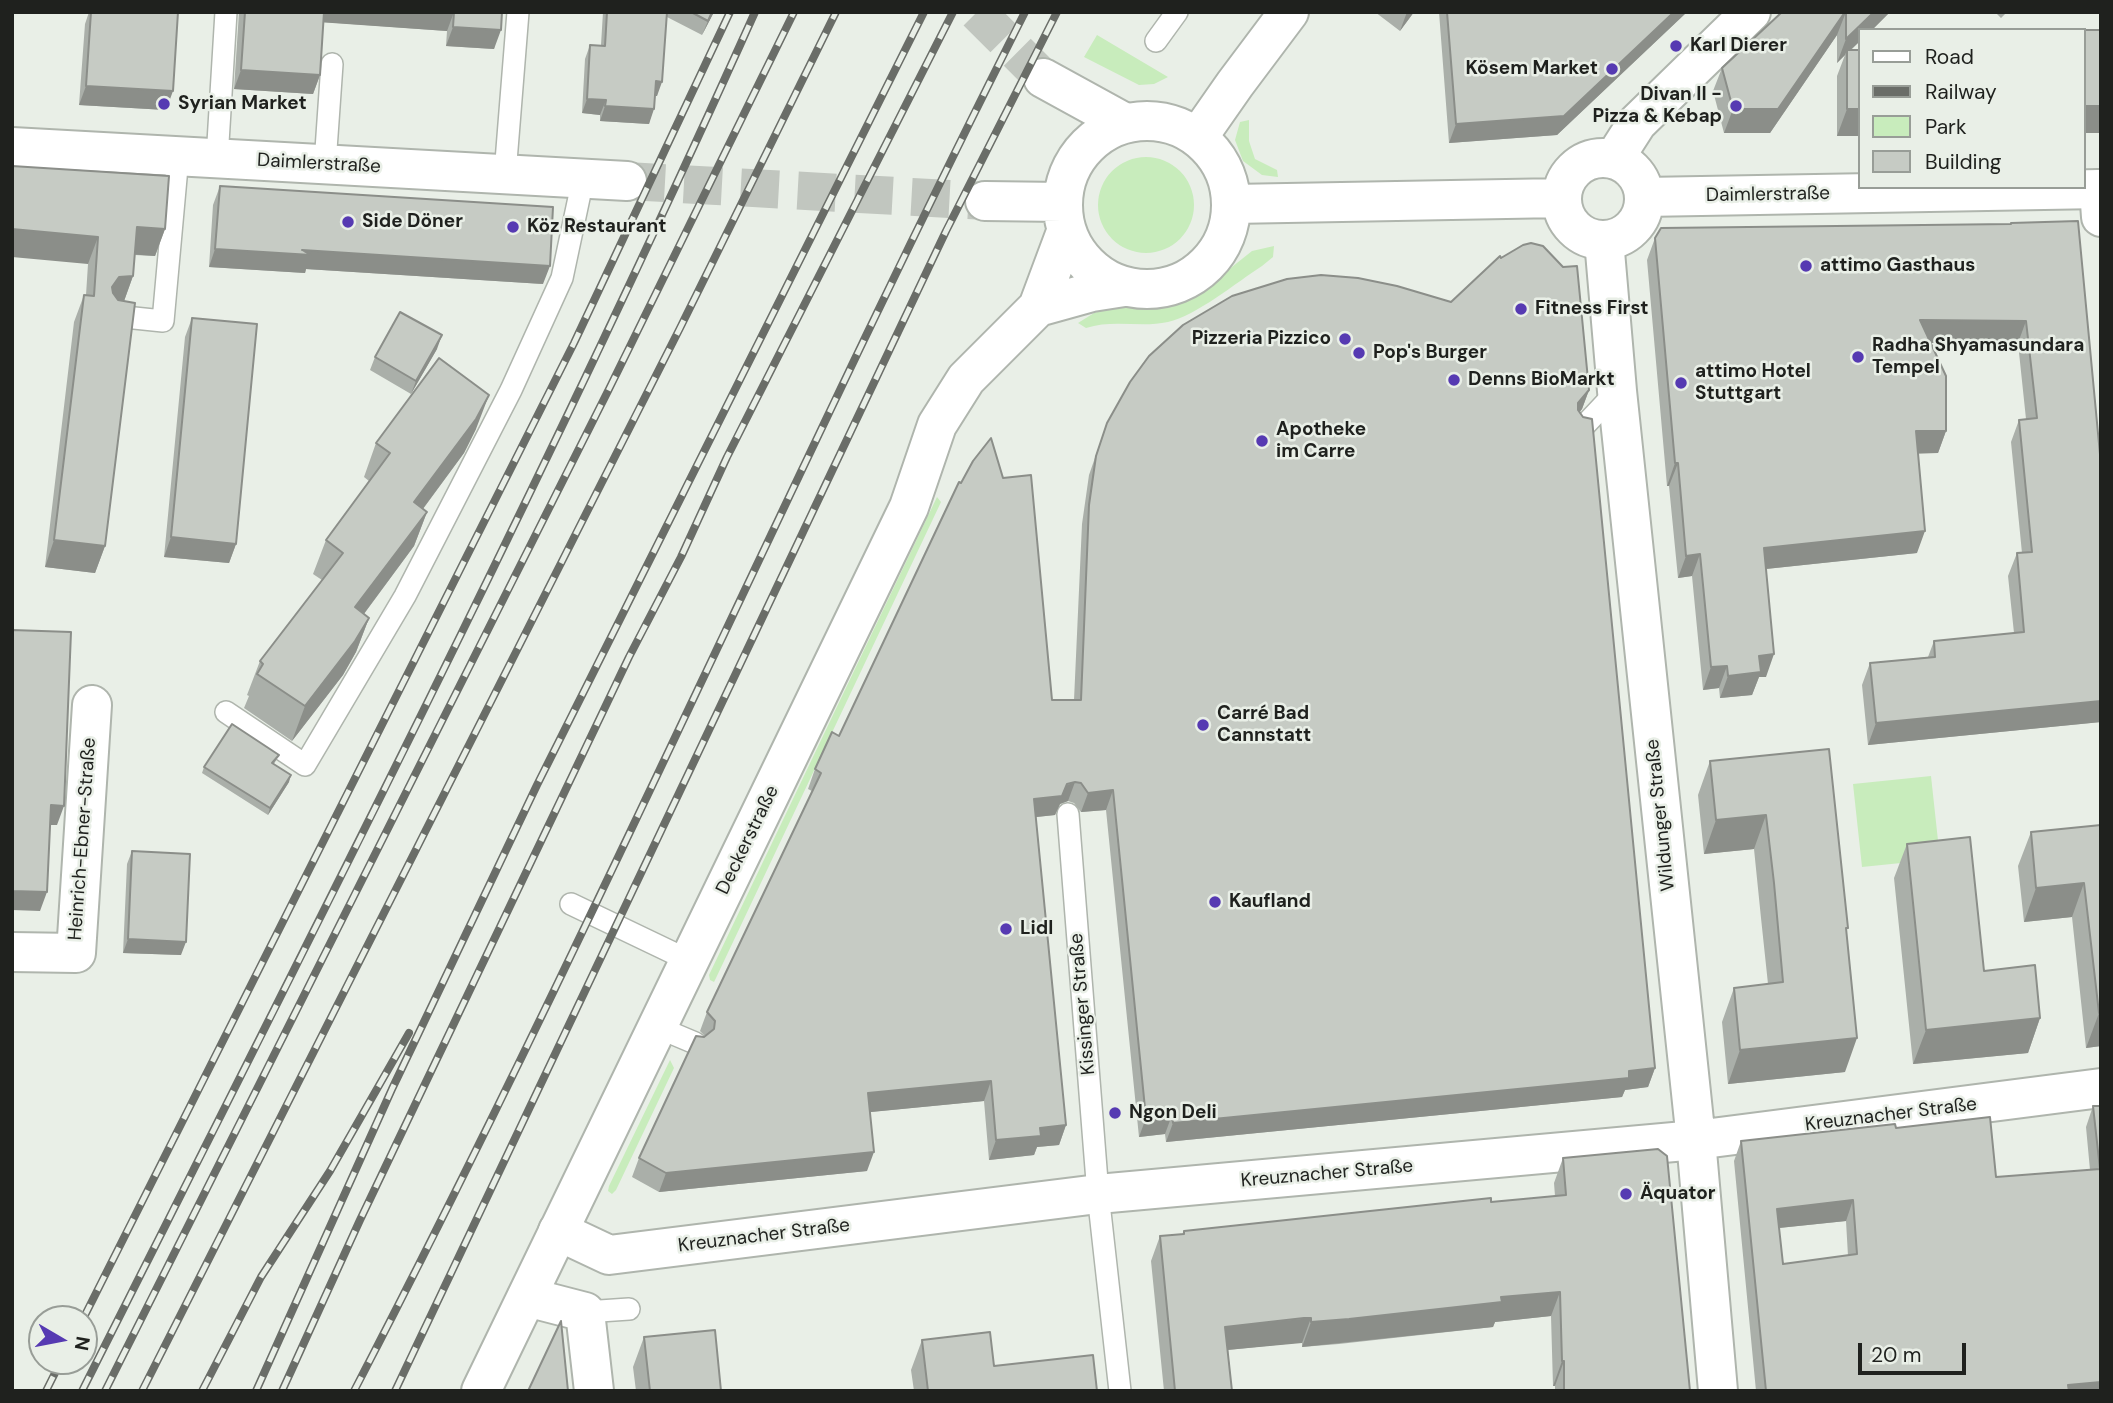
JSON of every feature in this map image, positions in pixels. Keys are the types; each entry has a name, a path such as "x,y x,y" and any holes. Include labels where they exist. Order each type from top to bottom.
{"street":[{"path":"1198,137 1289,12"},
{"path":"1616,159 1637,123 1751,12"},
{"path":"1042,78 1125,123"},
{"path":"1151,120 1176,125 1198,137 1216,156 1222,167 1228,179 1232,204 1228,230 1216,254 1198,273 1175,286 1149,290 1124,288 1099,276 1079,257 1064,217 1069,171 1088,144 1105,131 1125,123 1151,120"},
{"name":"Daimlerstraße","path":"12,147 626,181"},
{"path":"1600,157 1616,159 1636,174 1644,197 1637,222 1628,232 1604,240 1588,237 1574,229 1564,216 1561,198 1563,184 1571,170 1585,161 1600,157"},
{"name":"Daimlerstraße","path":"1644,197 2100,198"},
{"path":"1232,204 1561,198"},
{"path":"985,201 1064,217"},
{"name":"Deckerstraße","path":"1038,307 1064,217"},
{"name":"Wildunger Straße","path":"1604,240 1617,391 1696,1140 1718,1391"},
{"name":"Deckerstraße","path":"481,1391 909,507 937,425 965,379 1038,307 1092,292 1124,288"},
{"name":"Heinrich-Ebner-Straße","path":"12,952 76,953 92,705"},
{"name":"Kreuznacher Straße","path":"558,1231 609,1255 1098,1195 1696,1140 2101,1088"},
{"path":"527,1297 584,1312 594,1391"}],"lane":[{"path":"217,159 226,12"},
{"path":"505,174 518,12"},
{"path":"1156,41 1177,12"},
{"path":"326,164 332,64"},
{"path":"115,316 163,320 178,156"},
{"path":"226,712 305,765 405,596 511,390 562,278 583,179"},
{"path":"1584,426 1617,391"},
{"name":"Kissinger Straße","path":"1068,814 1110,1365 1120,1391"},
{"path":"571,904 690,961"},
{"path":"657,1027 695,1043"},
{"path":"584,1312 629,1309"}],"green space":[{"path":"1097,35 1168,77 1154,84 1139,85 1084,57"},
{"path":"1249,120 1249,141 1255,159 1277,170 1278,177 1262,175 1243,161 1235,140 1240,122"},
{"path":"1146,157 1164,160 1180,171 1191,187 1194,205 1191,223 1180,239 1164,250 1146,253 1128,250 1112,239 1101,223 1098,205 1101,187 1112,171 1128,160"},
{"path":"1274,246 1273,257 1262,266 1179,319 1158,324 1106,324 1086,328 1078,323 1094,313 1110,308 1171,306 1198,294 1252,251"},
{"path":"937,497 941,502 714,982 709,975"},
{"path":"1931,776 1940,859 1862,867 1853,784"},
{"path":"670,1060 674,1068 612,1194 608,1191 609,1186"}],"building":[{"path":"91,12 178,12 173,91 86,86"},
{"path":"245,12 324,12 320,75 241,70"},
{"path":"454,12 502,12 501,30 453,27"},
{"path":"607,12 667,12 662,82 656,81 654,109 605,106 606,100 587,99 590,45 605,46"},
{"path":"691,12 712,12 708,21"},
{"path":"1447,12 1674,12 1564,116 1456,124"},
{"path":"1782,12 1845,12 1778,109 1733,109 1722,68"},
{"path":"1846,12 1874,12 1857,28 1846,39"},
{"path":"2085,30 2101,30 2101,106 2085,106"},
{"path":"1847,50 1857,50 1857,109 1847,109"},
{"path":"12,166 169,176 165,229 137,227 133,276 119,277 112,287 118,300 135,303 105,546 54,540 84,295 94,296 98,237 12,229"},
{"path":"220,186 553,207 550,266 302,250 311,255 215,249"},
{"path":"2078,221 2101,465 2101,701 1876,723 1870,663 1935,657 1934,641 2024,632 2017,553 2032,552 2019,420 2037,418 2026,321 1920,320 1946,376 1946,431 1916,431 1925,531 1764,548 1774,654 1759,656 1761,672 1728,676 1727,666 1711,667 1700,554 1686,556 1678,463 1675,463 1655,238 1661,228"},
{"name":"Carré Bad Cannstatt","path":"1531,243 1543,246 1563,267 1577,266 1589,390 1578,403 1578,410 1583,417 1592,419 1655,1068 1629,1071 1629,1078 1173,1123 1172,1115 1146,1118 1113,790 1088,793 1081,783 1075,782 1067,784 1062,796 1034,799 1066,1125 1040,1128 1041,1136 996,1140 991,1081 868,1093 874,1152 666,1173 639,1158 696,1036 704,1037 714,1029 715,1021 707,1012 821,773 815,769 832,732 839,736 959,482 961,483 973,461 991,438 1003,478 1031,475 1052,700 1081,700 1089,505 1096,456 1107,423 1130,382 1149,356 1183,325 1232,296 1287,279 1321,275 1358,278 1451,302 1500,256 1501,258"},
{"path":"400,312 442,335 416,381 375,357"},
{"path":"192,318 257,324 236,544 171,537"},
{"path":"439,358 489,395 476,419 414,502 427,512 355,607 369,618 355,641 305,706 257,674 263,664 260,661 343,553 326,540 390,453 376,443"},
{"path":"12,630 71,632 64,806 51,805 47,892 12,891"},
{"path":"232,724 279,755 272,763 291,775 270,808 204,767"},
{"path":"1829,749 1857,1038 1740,1050 1734,988 1783,982 1774,883 1766,815 1716,820 1710,761"},
{"path":"2101,825 2099,1013 2084,883 2036,888 2031,832"},
{"path":"1970,837 1984,971 2035,965 2040,1018 1926,1030 1907,844"},
{"path":"132,851 190,854 186,942 128,939"},
{"path":"2093,1106 2101,1106 2101,1382 2068,1385 2069,1391 1766,1391 1741,1141 1895,1124 1896,1128 1990,1117 1996,1177 2100,1169","holes":["1853,1200 1857,1254 1783,1264 1777,1209"]},
{"path":"1658,1149 1667,1156 1690,1391 1564,1391 1560,1292 1501,1297 1502,1302 1349,1319 1311,1322 1311,1318 1304,1318 1225,1327 1232,1391 1175,1391 1160,1236 1184,1234 1184,1231 1491,1198 1491,1202 1566,1195 1563,1158"},
{"path":"561,1321 568,1391 528,1391"},
{"path":"715,1330 721,1391 650,1391 644,1337"},
{"path":"990,1332 994,1366 1093,1355 1097,1391 928,1391 922,1340"}],"tunnel":[{"path":"977,12 1043,78"},
{"path":"627,181 985,201"}],"railway":[{"path":"90,1305 574,343 730,12"},
{"path":"82,1391 341,877 510,533 594,360 755,12"},
{"path":"105,1391 609,389 794,12"},
{"path":"142,1391 680,328 836,12"},
{"path":"256,1391 392,1089 537,785 924,12"},
{"path":"282,1391 360,1220 629,657 681,557 727,457 953,12"},
{"path":"354,1391 526,1048 856,356 1025,12"},
{"path":"395,1391 946,231 1057,12"},
{"path":"202,1391 261,1277 330,1171 409,1033"},
{"path":"46,1391 54,1375"}],"place":[{"name":"Karl Dierer","path":"1676,46"},
{"name":"Kösem Market","path":"1612,69"},
{"name":"Syrian Market","path":"164,104"},
{"name":"Divan II - Pizza & Kebap","path":"1736,106"},
{"name":"Side Döner","path":"348,222"},
{"name":"Köz Restaurant","path":"513,227"},
{"name":"attimo Gasthaus","path":"1806,266"},
{"name":"Fitness First","path":"1521,309"},
{"name":"Pizzeria Pizzico","path":"1345,339"},
{"name":"Pop's Burger","path":"1359,353"},
{"name":"Radha Shyamasundara Tempel","path":"1858,357"},
{"name":"Denns BioMarkt","path":"1454,380"},
{"name":"attimo Hotel Stuttgart","path":"1681,383"},
{"name":"Apotheke im Carre","path":"1262,441"},
{"name":"Carré Bad Cannstatt","path":"1203,725"},
{"name":"Kaufland","path":"1215,902"},
{"name":"Lidl","path":"1006,929"},
{"name":"Ngon Deli","path":"1115,1113"},
{"name":"Äquator","path":"1626,1194"}]}
